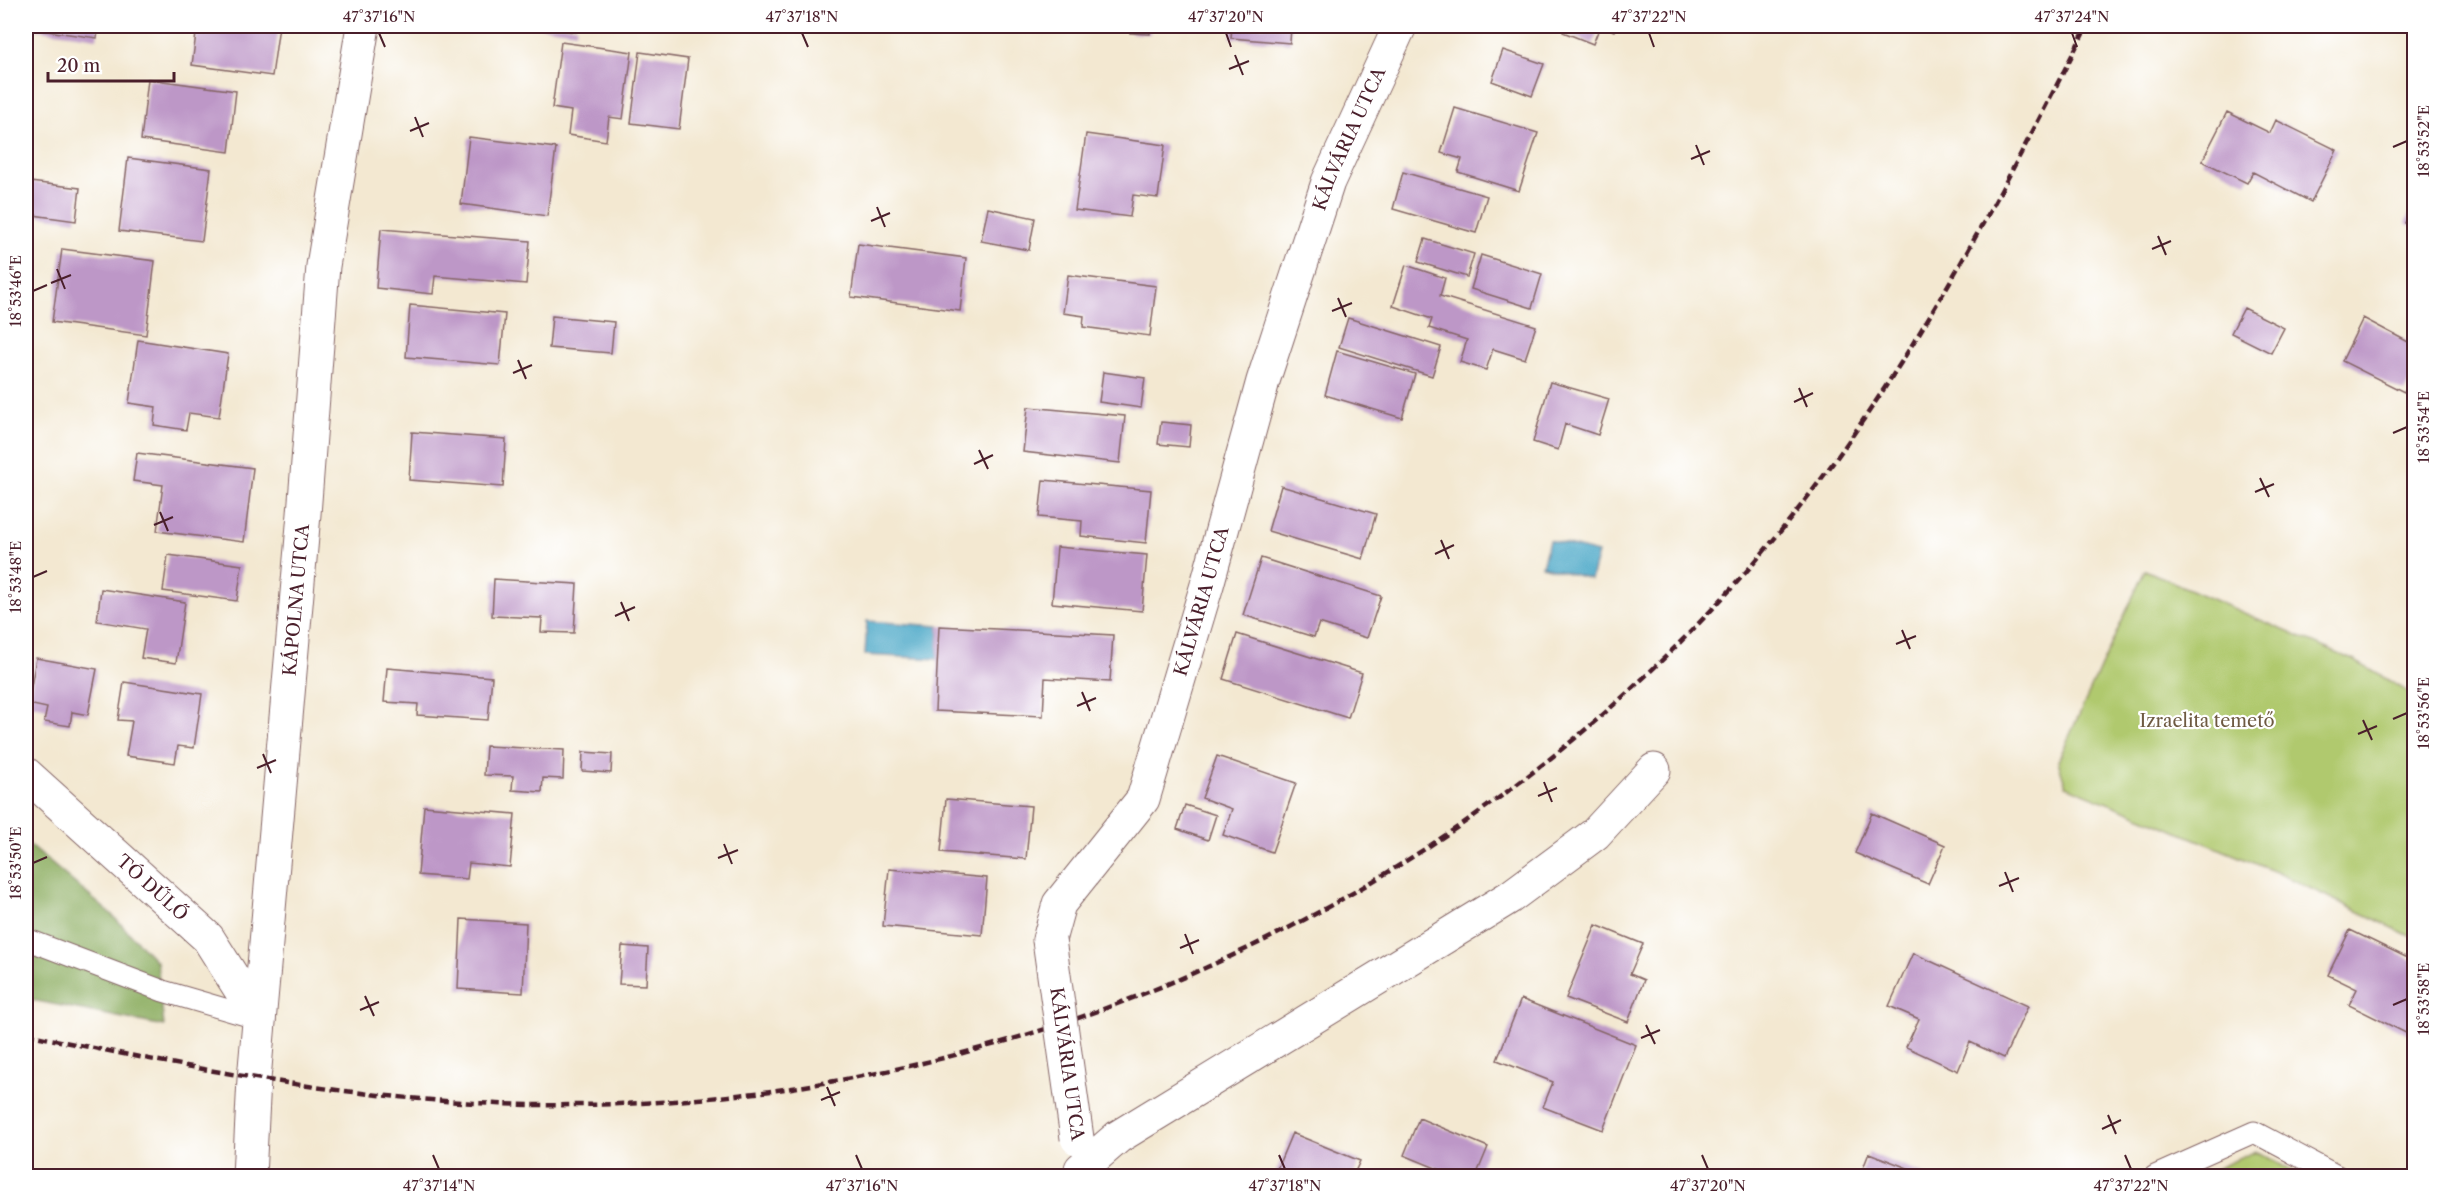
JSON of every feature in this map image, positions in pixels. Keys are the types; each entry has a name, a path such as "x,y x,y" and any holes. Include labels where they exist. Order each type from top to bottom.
{"street":[{"name":"KÁPOLNA UTCA","path":"249,1176 259,1019 304,514 323,266 363,26"},
{"name":"KÁLVÁRIA UTCA","path":"1080,1173 1049,940 1059,904 1143,799 1208,585 1263,381 1328,182 1400,26"},
{"name":"KÁLVÁRIA UTCA","path":"1080,1173 1118,1137 1510,897 1595,834 1654,770"},
{"name":"TÓ DŰLŐ","path":"26,774 208,938 259,1019"}],"lane":[{"path":"26,939 163,991 259,1019"},
{"path":"2155,1176 2254,1132 2337,1176"}],"green space":[{"name":"Izraelita temető","path":"2145,570 2355,661 2414,695 2414,938 2276,872 2066,786 2058,761"},
{"path":"26,842 111,914 157,962 164,1026 26,999"},
{"path":"2256,1151 2301,1176 2200,1176"}],"water":[{"path":"1549,540 1598,553 1591,579 1542,566"},
{"path":"867,621 939,626 938,659 865,655"}],"building":[{"path":"26,26 99,26 97,38 26,28"},
{"path":"197,26 279,26 272,76 192,65"},
{"path":"532,26 577,26 576,32"},
{"path":"1131,26 1150,26 1150,34 1130,33"},
{"path":"1232,26 1291,26 1290,43 1231,38"},
{"path":"1565,26 1600,26 1593,44 1563,32"},
{"path":"1601,26 1616,26 1614,31"},
{"path":"561,42 632,52 623,119 609,117 606,141 568,135 571,111 552,108"},
{"path":"1503,50 1544,64 1532,96 1492,81"},
{"path":"640,52 688,59 679,129 631,123"},
{"path":"148,79 236,91 229,152 141,140"},
{"path":"1455,108 1538,133 1519,191 1458,172 1462,159 1441,153"},
{"path":"2227,112 2270,133 2276,120 2337,150 2311,202 2253,172 2247,183 2202,161"},
{"path":"1086,134 1165,145 1158,198 1133,195 1130,217 1075,210"},
{"path":"469,137 556,148 547,216 461,204"},
{"path":"128,158 211,169 202,241 119,231"},
{"path":"1403,172 1487,196 1476,233 1393,209"},
{"path":"30,182 80,188 76,221 26,214"},
{"path":"2414,204 2414,227 2405,223"},
{"path":"988,208 1035,218 1029,250 981,241"},
{"path":"381,229 530,241 526,284 435,276 433,294 376,288"},
{"path":"1425,239 1474,254 1467,277 1418,262"},
{"path":"858,244 966,258 960,311 851,297"},
{"path":"62,249 155,261 146,335 52,322"},
{"path":"1481,255 1542,274 1532,308 1471,289"},
{"path":"1406,265 1445,278 1440,296 1536,326 1525,359 1493,349 1486,370 1460,362 1467,340 1429,328 1432,319 1393,306"},
{"path":"1068,275 1156,286 1150,336 1083,327 1084,316 1063,313"},
{"path":"410,305 505,314 500,365 406,357"},
{"path":"2244,308 2284,328 2271,353 2231,333"},
{"path":"552,316 614,322 611,353 549,348"},
{"path":"1348,318 1441,347 1432,376 1339,347"},
{"path":"2363,318 2414,345 2414,372 2404,392 2342,361"},
{"path":"138,340 228,354 219,417 189,413 186,430 154,425 156,407 129,403"},
{"path":"1337,351 1415,374 1402,418 1325,395"},
{"path":"1103,372 1145,378 1141,408 1099,402"},
{"path":"1550,382 1609,399 1598,435 1565,424 1558,450 1533,442"},
{"path":"1028,407 1125,416 1120,463 1023,452"},
{"path":"1161,422 1191,425 1189,447 1158,444"},
{"path":"412,432 506,439 503,487 409,480"},
{"path":"137,453 253,468 244,542 157,531 163,485 133,481"},
{"path":"1043,480 1151,490 1146,543 1081,536 1082,521 1039,517"},
{"path":"1281,486 1376,514 1363,559 1268,531"},
{"path":"1057,547 1147,555 1142,611 1052,603"},
{"path":"168,555 242,565 237,601 163,591"},
{"path":"1261,558 1381,596 1367,638 1319,623 1314,637 1243,615"},
{"path":"494,579 577,584 574,633 541,632 542,618 492,616"},
{"path":"101,589 185,602 176,663 141,658 146,629 97,621"},
{"path":"939,626 1113,635 1110,682 1045,678 1043,716 935,711"},
{"path":"1237,634 1362,673 1348,718 1223,679"},
{"path":"36,658 97,669 88,715 72,712 70,726 44,722 47,708 28,704"},
{"path":"387,668 492,677 488,720 417,715 418,704 384,702"},
{"path":"124,682 202,694 194,748 178,746 175,763 126,756 132,721 118,720"},
{"path":"486,746 564,750 563,779 543,778 542,792 512,790 513,776 484,775"},
{"path":"583,752 612,754 611,773 582,771"},
{"path":"1217,756 1296,783 1272,852 1223,835 1232,809 1202,798"},
{"path":"946,799 1031,806 1026,859 941,852"},
{"path":"1185,805 1216,815 1208,840 1177,829"},
{"path":"424,806 515,814 510,867 469,863 467,879 418,875"},
{"path":"1872,813 1945,845 1928,884 1855,853"},
{"path":"889,869 987,878 982,935 883,926"},
{"path":"461,919 526,923 523,993 458,989"},
{"path":"1596,925 1643,944 1630,974 1644,980 1628,1022 1566,998"},
{"path":"2350,930 2414,961 2414,1037 2349,1005 2357,989 2328,975"},
{"path":"622,946 648,948 646,985 619,984"},
{"path":"1913,953 2028,1006 2004,1058 1970,1042 1958,1071 1906,1047 1919,1019 1889,1006"},
{"path":"1521,999 1636,1045 1603,1130 1543,1107 1553,1082 1497,1060"},
{"path":"1419,1118 1488,1147 1476,1176 1455,1176 1404,1155"},
{"path":"1292,1133 1360,1161 1353,1176 1274,1176"},
{"path":"1869,1153 1928,1176 1860,1176"}],"railway":[{"path":"26,1034 231,1074 300,1085 438,1101 578,1105 748,1094 916,1065 1078,1018 1235,954 1384,874 1524,779 1653,669 1770,544 1861,423 1943,294 1981,228 2087,26"}]}
